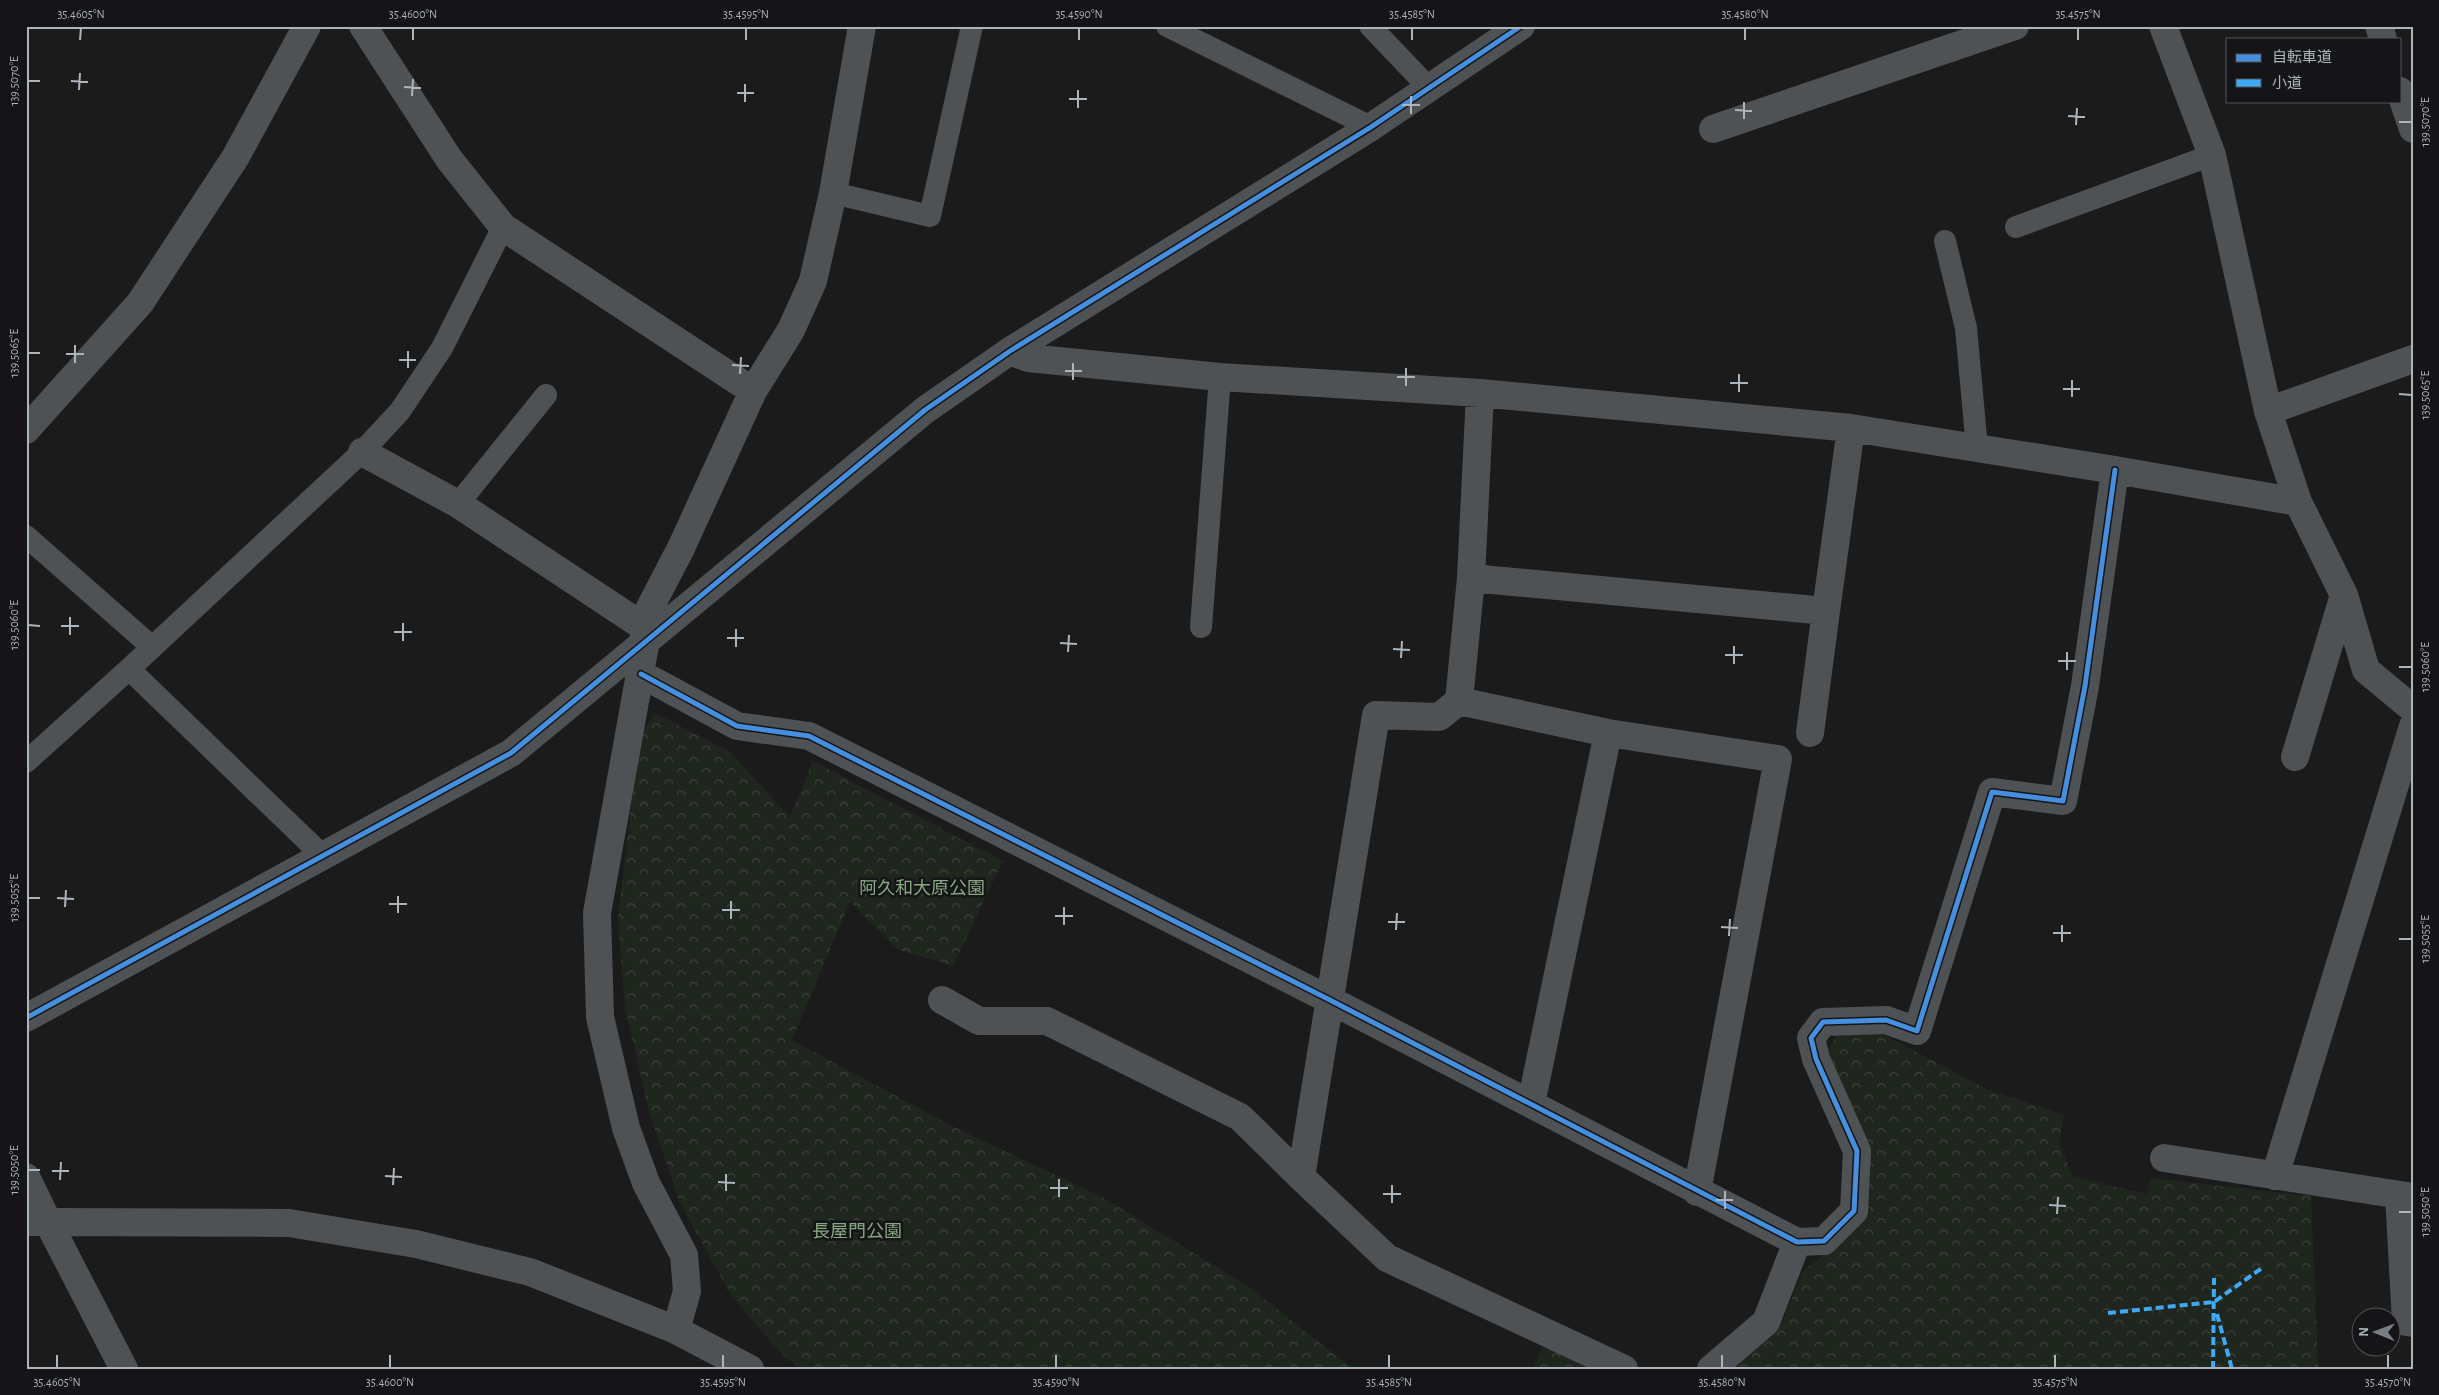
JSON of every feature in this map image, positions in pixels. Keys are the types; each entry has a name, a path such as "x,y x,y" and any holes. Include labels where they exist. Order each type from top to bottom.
{"street":[{"path":"26,430 140,303 235,158 307,26"},
{"path":"363,26 449,159 503,227 753,391"},
{"path":"676,1330 687,1291 684,1255 646,1183 626,1128 600,1017 597,913 641,674 644,632 753,391 791,330 813,281 833,193 862,26"},
{"path":"26,1018 511,753 644,632 926,410 1010,351 1371,127 1521,26"},
{"path":"1713,129 2015,26"},
{"path":"2163,26 2212,155 2268,411 2298,502 2344,594 2366,670 2413,709"},
{"path":"2379,26 2383,38"},
{"path":"2402,97 2413,130"},
{"path":"1010,351 1028,358 1220,377 1480,393 1851,428 2115,470 2298,502"},
{"path":"2268,411 2413,359"},
{"path":"1301,1177 1328,999 1376,716 1439,716 1459,700 1471,578 1480,393"},
{"path":"1810,733 1851,428"},
{"path":"362,452 458,504 644,632"},
{"path":"641,674 737,726 809,736 1328,999 1697,1192 1797,1242 1824,1241 1854,1211 1857,1151 1816,1059 1811,1038 1823,1022 1886,1020 1917,1030 1992,792 2063,801 2085,686 2115,470"},
{"path":"1471,578 1826,611"},
{"path":"2295,757 2344,594"},
{"path":"1459,700 1608,733 1778,759 1697,1192"},
{"path":"2275,1176 2413,726"},
{"path":"1531,1104 1608,733"},
{"path":"942,1000 979,1021 1047,1021 1240,1117 1387,1258 1624,1369"},
{"path":"2164,1158 2406,1196 2406,1322 2413,1323"},
{"path":"26,1177 37,1222 124,1369"},
{"path":"37,1222 289,1223 416,1244 530,1272 676,1330 750,1369"},
{"path":"1711,1369 1766,1322 1797,1242"}],"lane":[{"path":"833,193 930,216 972,26"},
{"path":"1167,26 1371,127"},
{"path":"1370,26 1430,89"},
{"path":"2016,226 2212,155"},
{"path":"26,762 362,452 400,411 442,348 503,227"},
{"path":"1945,240 1966,328 1978,448"},
{"path":"1201,627 1220,377"},
{"path":"458,504 546,395"},
{"path":"26,536 152,647"},
{"path":"129,669 323,856"}],"green space":[{"name":"長屋門公園","path":"655,713 730,752 790,817 813,761 1003,861 953,966 899,950 850,902 792,1040 952,1126 1104,1198 1249,1287 1353,1369 800,1369 779,1351 732,1297 679,1201 649,1111 625,1008 618,920 639,737"},
{"path":"1879,1032 1986,1089 2064,1115 2059,1142 2073,1177 2147,1194 2151,1178 2311,1196 2318,1369 1730,1369 1782,1323 1803,1271 1836,1246 1858,1124 1828,1051 1837,1033"},
{"path":"1544,1345 1598,1369 1533,1369"}],"marked path":[{"path":"2108,1313 2214,1302 2262,1268"},
{"path":"2213,1369 2214,1278"},
{"path":"2217,1314 2232,1369"}],"cycle path":[{"path":"26,1018 511,753 925,410 1010,351 1371,127 1521,26"},
{"path":"641,674 737,726 809,736 1328,999 1797,1242 1824,1241 1854,1211 1857,1151 1816,1059 1811,1038 1823,1022 1886,1020 1917,1031 1992,792 2063,801 2085,686 2115,470"}],"park label":[{"name":"阿久和大原公園","path":"922,888"}]}
